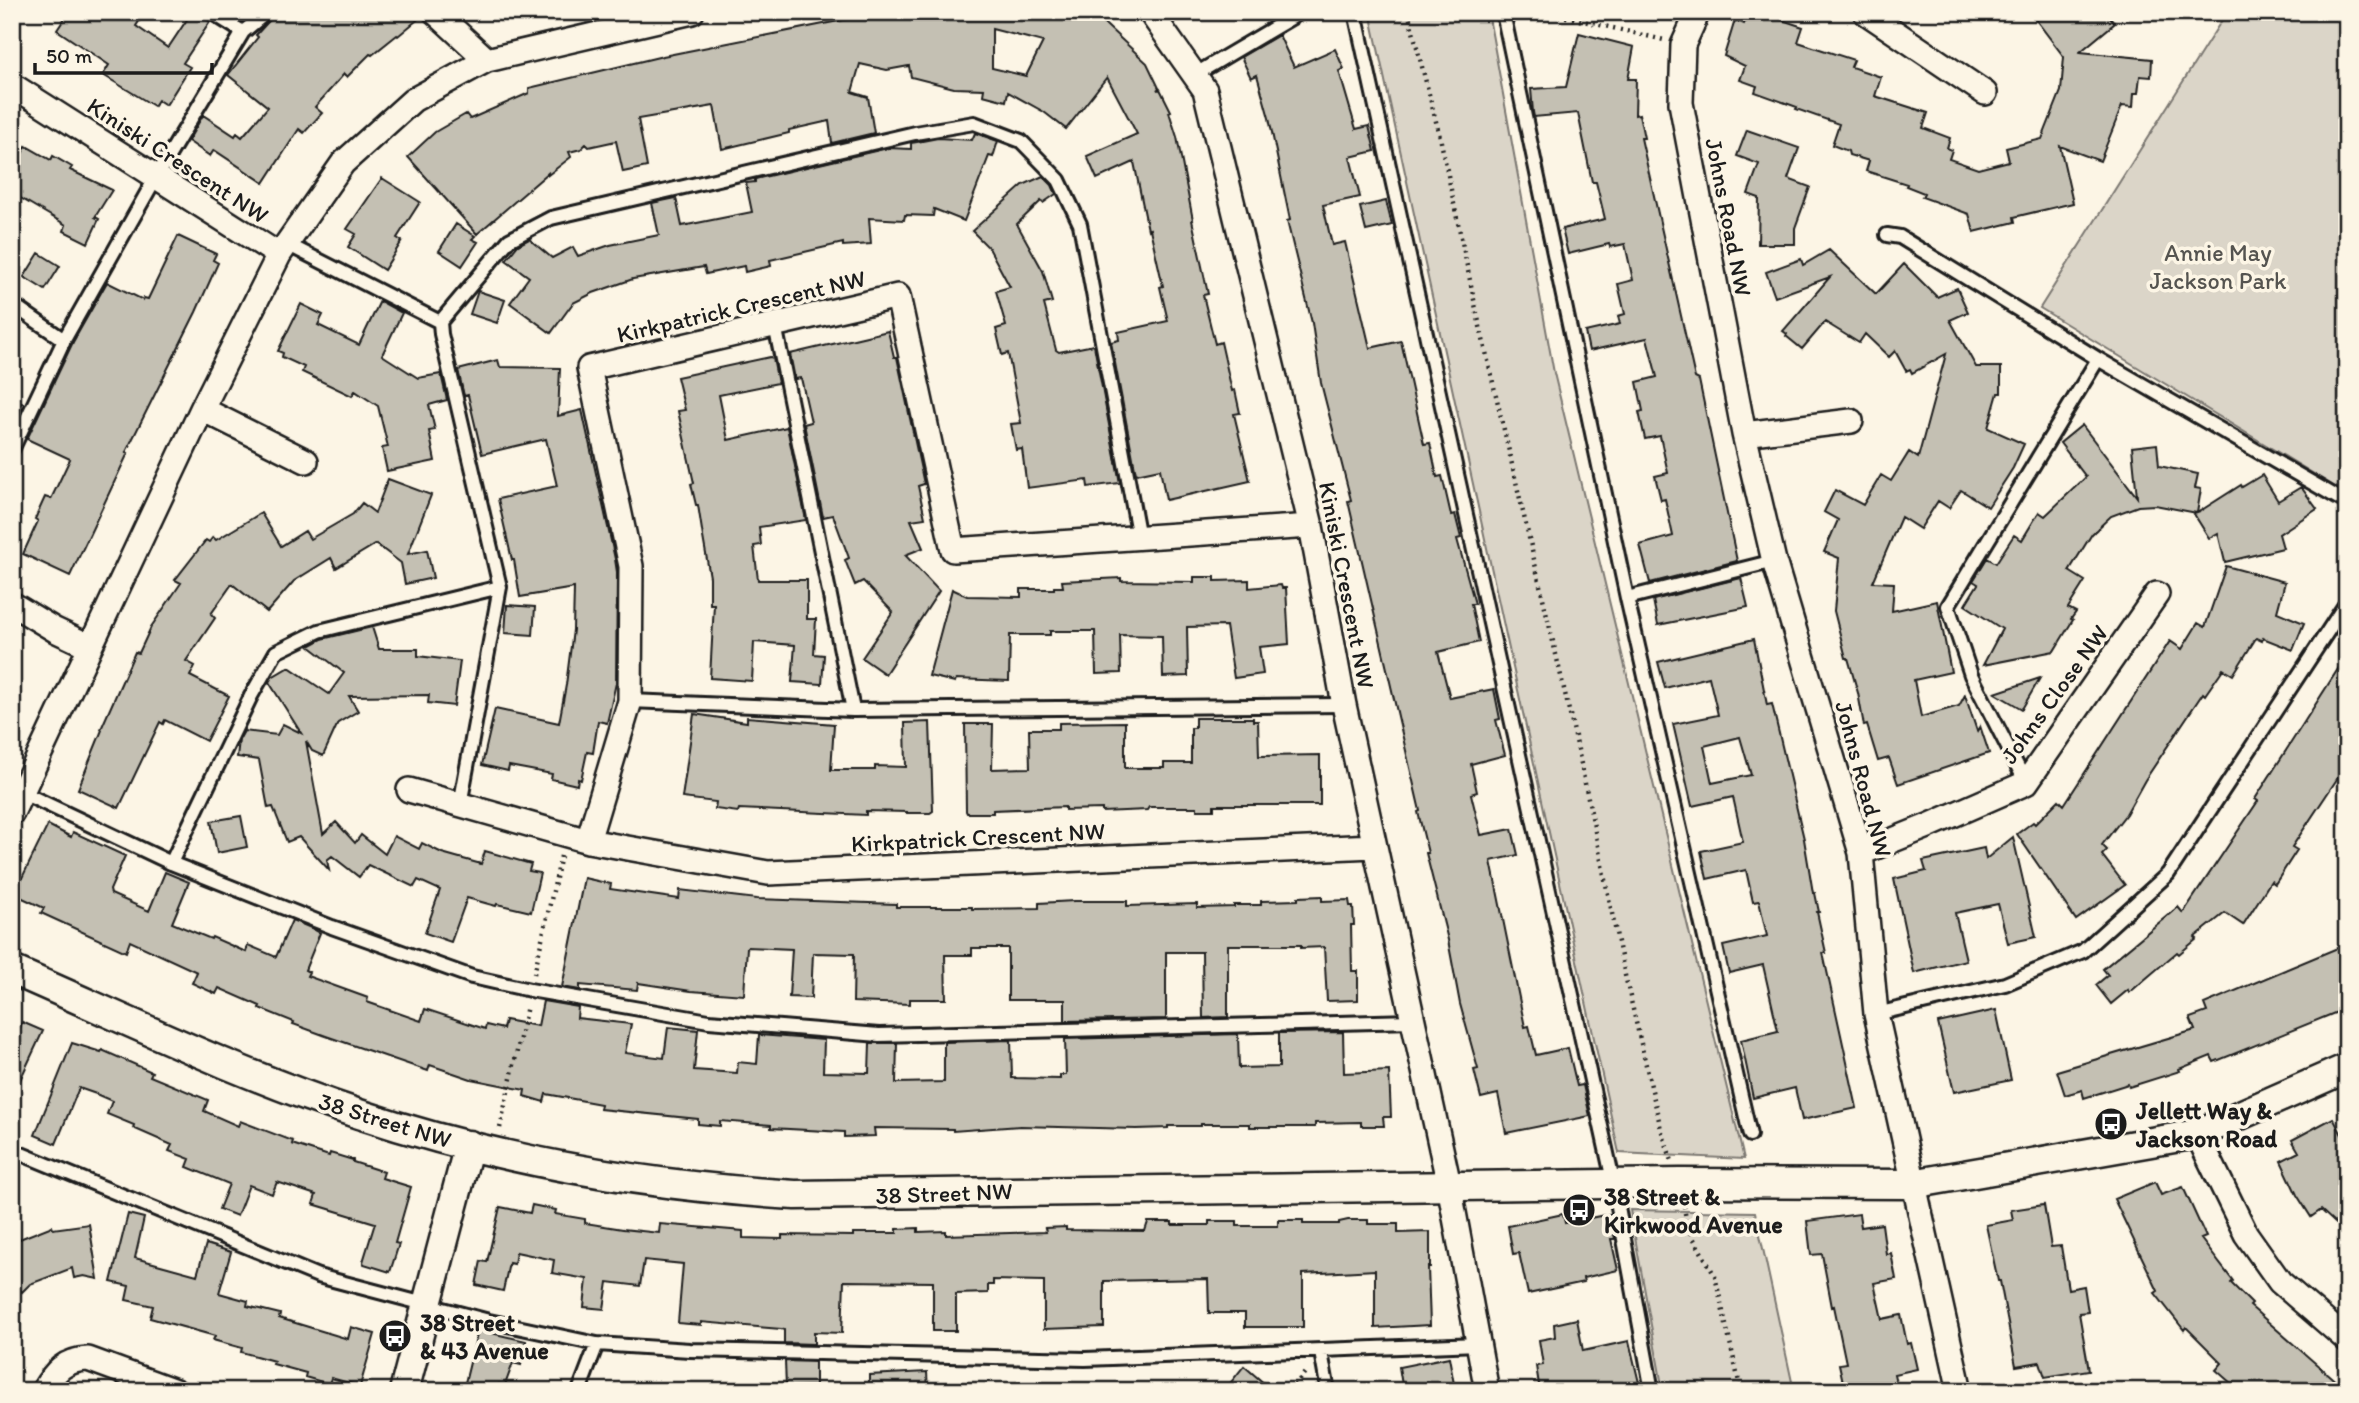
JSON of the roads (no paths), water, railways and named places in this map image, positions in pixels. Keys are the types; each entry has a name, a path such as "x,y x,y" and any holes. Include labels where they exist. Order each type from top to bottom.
{"street":[{"path":"435,12 487,60"},
{"name":"Kiniski Crescent NW","path":"15,798 202,409 283,250 343,163 413,100 487,60 692,12"},
{"name":"Kiniski Crescent NW","path":"1150,12 1205,90 1311,526 1344,705 1449,1185 1487,1391"},
{"name":"Johns Road NW","path":"1698,12 1684,45 1681,103 1744,434 1774,561 1861,853 1876,1014 1960,1391"},
{"path":"1865,12 1985,93"},
{"name":"Kiniski Crescent NW","path":"12,85 156,177 283,250"},
{"name":"Kirkpatrick Crescent NW","path":"588,841 630,701 631,566 589,368 898,296 953,550 1311,526"},
{"path":"202,409 306,461"},
{"path":"1744,434 1851,421"},
{"name":"Johns Close NW","path":"1861,853 2026,783 2157,594"},
{"path":"12,604 55,630 89,646"},
{"name":"Kirkpatrick Crescent NW","path":"409,790 588,841 768,873 1374,846"},
{"name":"38 Street NW","path":"12,970 281,1086 360,1115 469,1145 592,1172 653,1182 795,1195 1449,1185 1912,1184 2197,1134 2347,1069"},
{"path":"2197,1134 2246,1234 2280,1282 2347,1340"},
{"path":"404,1391 469,1145"},
{"path":"43,1391 62,1364 88,1359 175,1391"}],"lane":[{"path":"211,12 243,32"},
{"path":"12,450 64,340 156,177 243,32 267,12"},
{"path":"1196,74 1301,12"},
{"path":"1355,12 1614,1185 1651,1391"},
{"path":"1503,13 1627,598 1750,1135"},
{"path":"460,805 500,587 440,322 509,240 551,218 915,132 974,123 1021,141 1059,180 1080,224 1139,538"},
{"path":"1887,235 1900,237 2098,359 2347,503"},
{"path":"283,250 440,322"},
{"path":"12,304 64,340"},
{"path":"775,325 853,710"},
{"path":"2026,783 1972,675 1948,606 2098,359"},
{"path":"1627,598 1774,561"},
{"path":"171,863 251,696 276,652 319,631 500,587"},
{"path":"1876,1014 2005,984 2084,951 2168,874 2347,602"},
{"path":"630,701 853,710 1344,705"},
{"path":"15,798 332,927 472,978 709,1021 879,1035 1413,1021"},
{"path":"12,1150 318,1276 489,1321 597,1344 690,1350 1085,1359 1479,1345"},
{"path":"579,1391 597,1344"},
{"path":"1321,1352 1328,1391"}],"place":[{"name":"Jellett Way & Jackson Road","path":"2111,1124"},
{"name":"38 Street & Kirkwood Avenue","path":"1579,1210"},
{"name":"38 Street & 43 Avenue","path":"395,1336"}],"park label":[{"name":"Annie May Jackson Park","path":"2218,266"}]}
